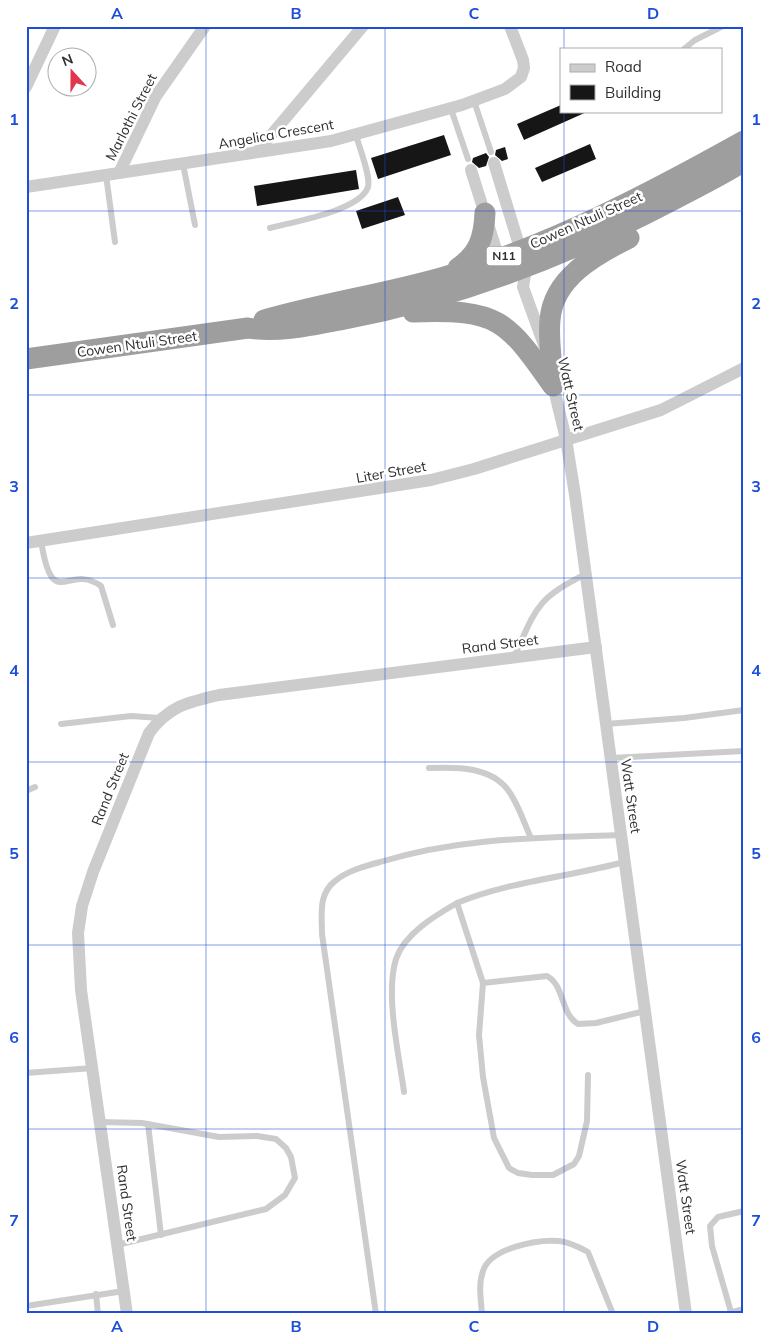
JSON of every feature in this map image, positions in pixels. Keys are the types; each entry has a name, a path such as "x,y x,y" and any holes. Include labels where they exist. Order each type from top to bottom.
{"highway":[{"name":"Cowen Ntuli Street","path":"523,268 607,214 744,141"},
{"name":"Cowen Ntuli Street","path":"248,328 263,320 281,315 445,276 502,267 523,268 614,231 741,163"},
{"path":"553,384 550,319 559,292 571,274 609,248 650,228 691,202 741,163"},
{"path":"445,276 472,256 479,247 485,213"},
{"name":"Cowen Ntuli Street","path":"26,359 248,328 266,331 372,314 444,296 502,267"},
{"path":"372,314 454,312 469,313 498,322 518,337 553,384"}],"street":[{"path":"26,88 55,26"},
{"name":"Marlothi Street","path":"119,173 156,96 205,26"},
{"path":"257,152 363,26"},
{"name":"Angelica Crescent","path":"26,187 331,141 451,109 505,89 520,77 524,68 523,60 510,26"},
{"name":"Watt Street","path":"493,157 566,439 686,1314"},
{"path":"470,165 502,267 523,268"},
{"name":"Liter Street","path":"26,543 431,480 474,469 661,410 744,368"},
{"name":"Rand Street","path":"127,1314 78,952 82,906 149,733 160,718 175,708 219,695 596,647"}],"lane":[{"path":"685,48 695,40 722,26"},
{"name":"Watt Street","path":"474,101 493,157"},
{"path":"451,109 470,165"},
{"path":"270,228 348,206 365,192 368,182 356,135"},
{"path":"183,164 195,225"},
{"path":"106,175 115,242"},
{"path":"41,541 48,573 55,581 86,580 102,586 113,625"},
{"path":"513,658 536,610 544,600 562,586 586,574"},
{"path":"606,724 684,718 744,710"},
{"path":"61,724 131,716 160,718"},
{"path":"611,758 744,751"},
{"path":"429,768 458,766 474,770 501,783 513,798 530,838"},
{"path":"26,791 35,788"},
{"path":"376,1314 325,953 322,901 334,881 357,869 426,849 504,838 621,835"},
{"path":"404,1092 394,1007 396,959 414,934 442,912 497,888 575,874 624,862"},
{"path":"457,904 483,983 479,1035 484,1077 494,1138 509,1168 518,1173 553,1175 574,1164 579,1156 586,1121 588,1075"},
{"path":"483,983 547,976 554,981 568,1013 578,1024 596,1023 645,1011"},
{"path":"26,1073 93,1068"},
{"path":"100,1122 148,1124 220,1137 270,1137 280,1141 286,1148 294,1169 292,1186 285,1195 266,1208 118,1245"},
{"path":"148,1124 161,1235"},
{"path":"744,1211 718,1217 710,1226 712,1246 730,1313 744,1309"},
{"path":"482,1314 480,1286 483,1270 489,1262 508,1249 560,1241 588,1252 614,1314"},
{"path":"26,1306 124,1291"},
{"path":"96,1294 98,1314"}],"building":[{"path":"560,105 560,112 587,112 524,140 517,124"},
{"path":"444,135 451,155 378,179 371,158"},
{"path":"590,144 596,159 542,182 535,168"},
{"path":"505,147 508,159 502,161 495,155 496,150"},
{"path":"486,153 489,157 486,166 479,168 472,162 473,158"},
{"path":"356,170 359,189 257,206 254,186"},
{"path":"398,197 405,215 362,229 356,211"}]}
